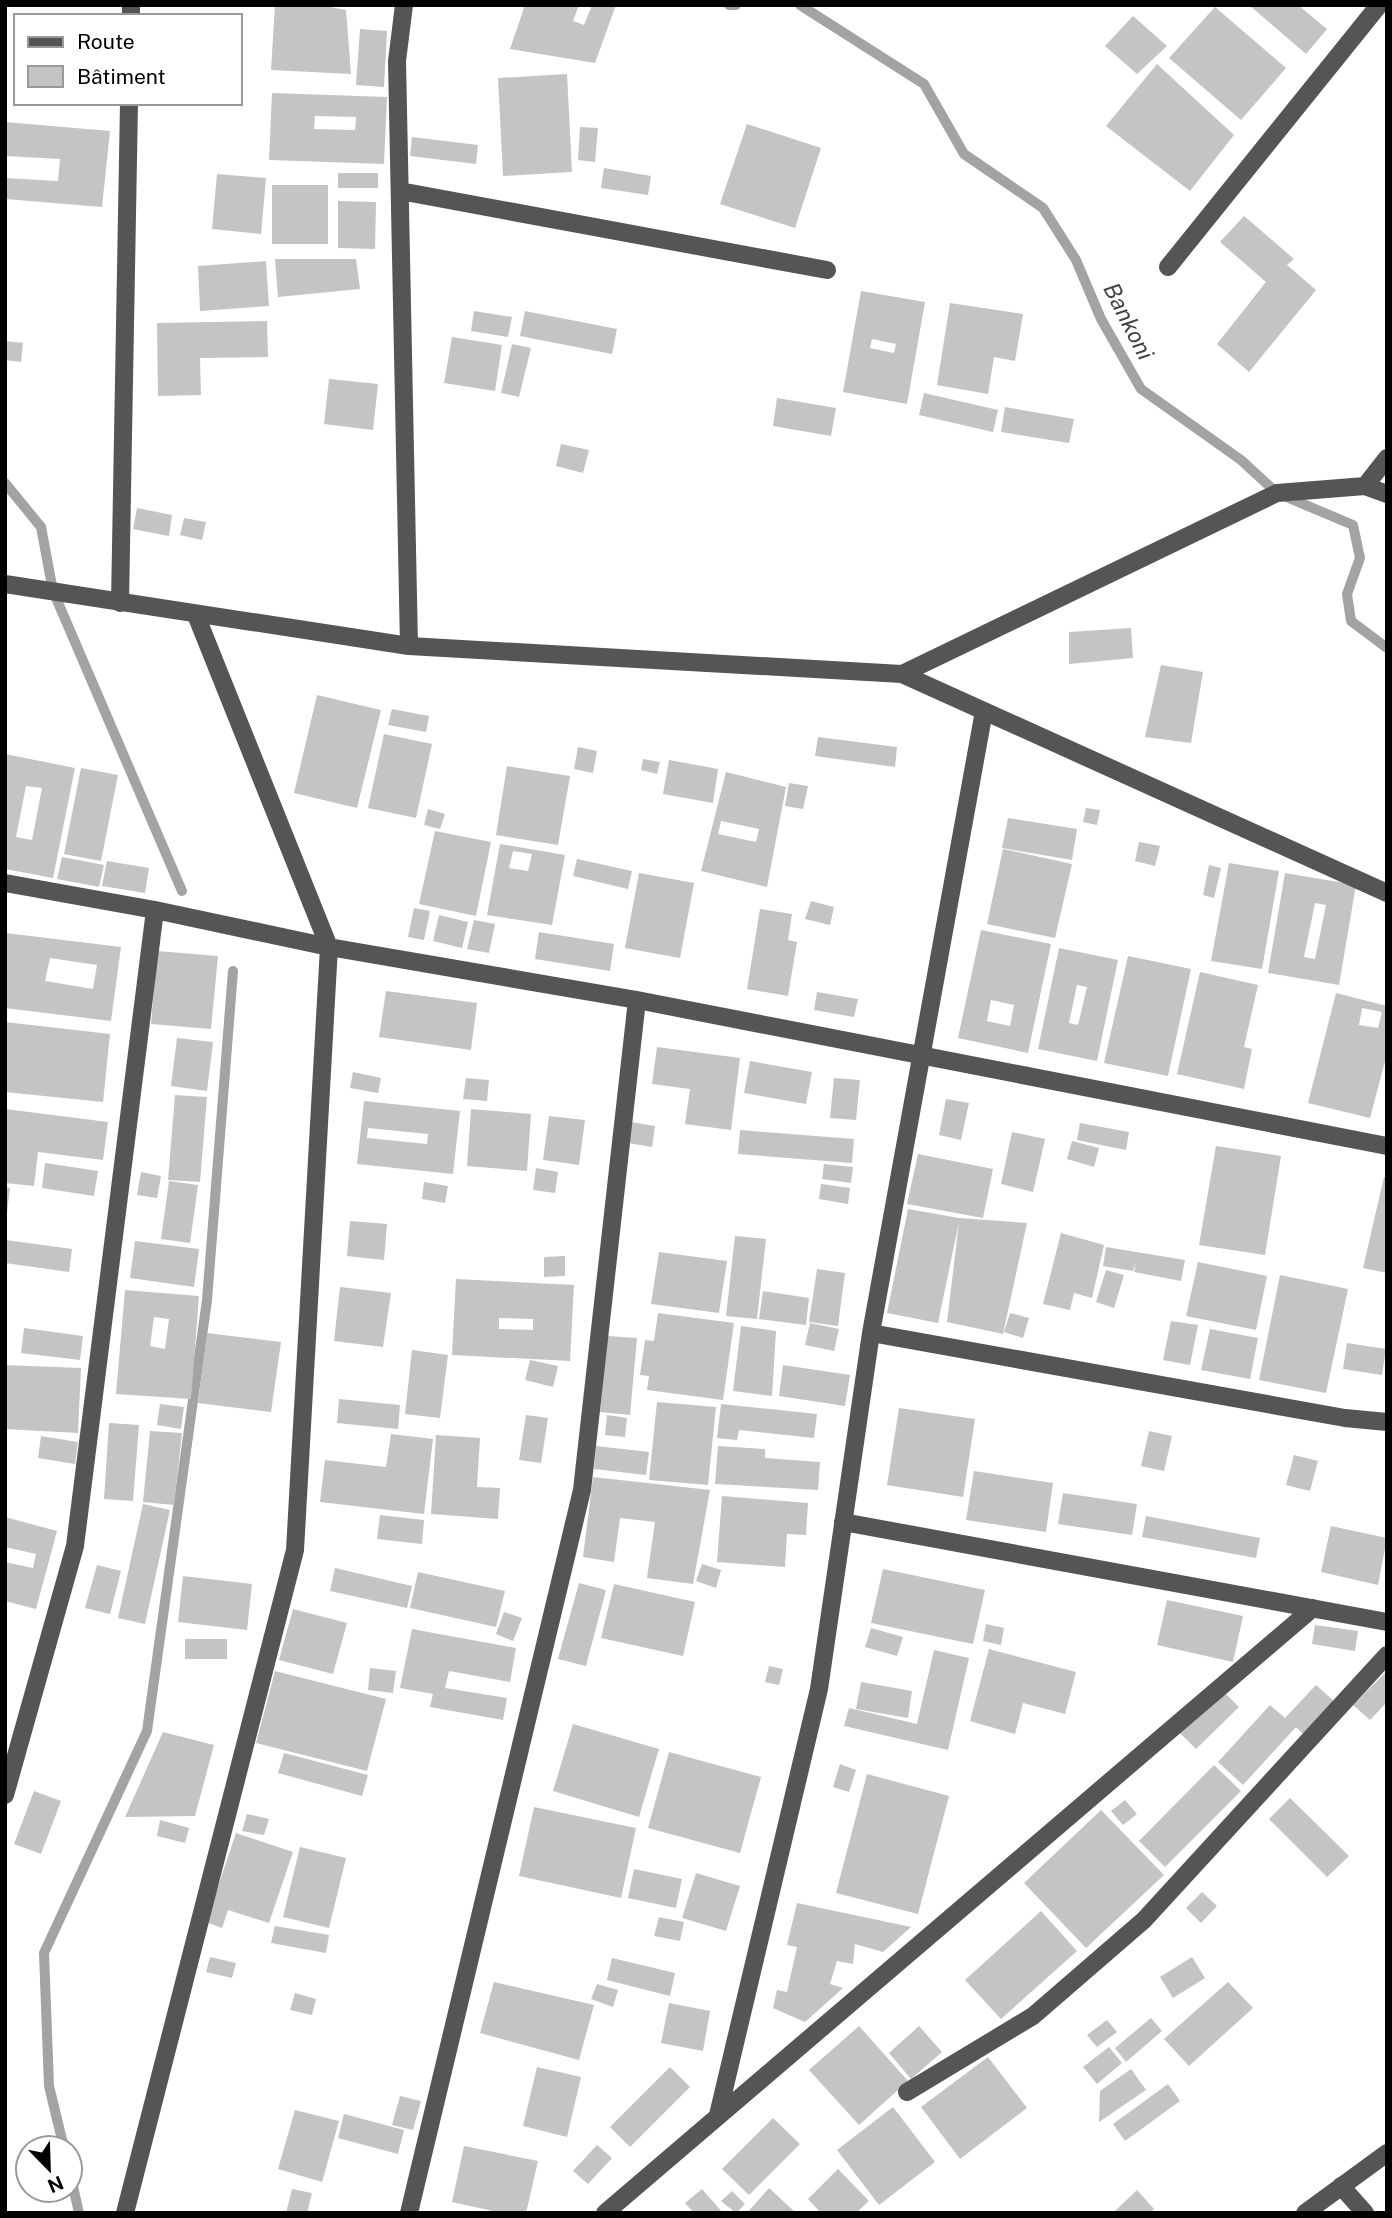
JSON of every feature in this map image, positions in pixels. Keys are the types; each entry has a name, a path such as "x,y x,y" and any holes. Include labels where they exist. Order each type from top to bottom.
{"street":[{"path":"404,5 397,61 409,646"},
{"path":"1168,267 1379,5"},
{"path":"120,603 129,105"},
{"path":"400,191 827,270"},
{"path":"1365,486 1387,458"},
{"path":"902,674 1277,493 1365,486 1387,494"},
{"path":"5,584 409,646 902,674 1387,893"},
{"path":"125,2213 295,1550 329,947 196,615"},
{"path":"718,2115 819,1689 871,1333 984,711"},
{"path":"5,883 155,910 329,947 637,1000 1387,1146"},
{"path":"5,1795 75,1546 155,910"},
{"path":"409,2213 582,1490 637,1000"},
{"path":"871,1333 1345,1418 1387,1422"},
{"path":"843,1522 1387,1622"},
{"path":"605,2213 1313,1608"},
{"path":"908,2092 1032,2015 1144,1920 1387,1655"},
{"path":"1305,2213 1387,2153"},
{"path":"1341,2186 1365,2213"}],"building":[{"path":"275,5 320,5 346,10 351,74 271,70"},
{"path":"525,5 579,5 573,21 584,25 592,5 616,5 595,63 510,49"},
{"path":"1249,5 1298,5 1327,29 1306,54"},
{"path":"1215,7 1286,68 1241,120 1169,58"},
{"path":"1133,16 1167,46 1137,74 1105,46"},
{"path":"360,29 387,31 384,87 356,85"},
{"path":"1157,64 1234,135 1190,191 1106,126"},
{"path":"567,74 572,172 503,176 498,78"},
{"path":"272,93 387,97 384,164 269,160","holes":["315,116 356,117 355,130 314,129"]},
{"path":"5,122 110,131 102,207 5,199 5,178 58,181 60,159 5,156"},
{"path":"747,124 821,148 795,228 720,204"},
{"path":"580,127 598,128 595,162 578,160"},
{"path":"412,137 478,145 476,164 410,156"},
{"path":"604,168 651,176 648,195 601,188"},
{"path":"338,173 378,173 378,188 338,188"},
{"path":"217,174 266,178 261,234 212,229"},
{"path":"272,185 328,185 328,244 272,244"},
{"path":"338,201 376,202 375,249 338,248"},
{"path":"1244,216 1294,259 1287,265 1316,290 1249,372 1217,344 1266,282 1220,242"},
{"path":"275,259 356,259 360,289 278,297"},
{"path":"266,261 269,306 200,311 198,266"},
{"path":"861,291 925,302 907,404 843,392","holes":["872,339 896,344 894,353 870,348"]},
{"path":"950,303 1023,314 1015,361 994,357 988,394 937,385"},
{"path":"474,311 512,317 508,337 471,331"},
{"path":"525,311 617,329 612,354 520,336"},
{"path":"267,321 268,357 200,358 201,395 158,396 157,323"},
{"path":"452,337 502,345 495,391 444,383"},
{"path":"5,341 23,343 21,362 5,360"},
{"path":"512,344 531,348 519,397 501,393"},
{"path":"329,379 378,384 373,430 324,424"},
{"path":"924,393 998,410 993,432 919,415"},
{"path":"777,398 836,408 831,436 773,426"},
{"path":"1005,407 1074,419 1069,443 1001,432"},
{"path":"561,444 589,450 583,473 556,466"},
{"path":"137,508 172,515 169,536 133,529"},
{"path":"184,518 206,522 202,540 180,535"},
{"path":"1131,628 1133,658 1069,664 1069,632"},
{"path":"1161,665 1203,672 1191,743 1145,737"},
{"path":"317,695 381,710 357,808 294,793"},
{"path":"392,709 429,716 426,732 388,725"},
{"path":"384,734 432,744 416,818 368,808"},
{"path":"818,737 897,747 895,767 815,756"},
{"path":"578,747 597,751 593,773 574,769"},
{"path":"5,754 75,768 53,878 5,869","holes":["26,786 42,788 32,840 16,837"]},
{"path":"643,759 660,762 657,774 641,770"},
{"path":"669,760 718,769 713,803 663,794"},
{"path":"507,766 570,776 558,845 496,835"},
{"path":"81,768 118,775 101,861 64,854"},
{"path":"726,772 786,787 767,887 701,871","holes":["721,821 759,829 756,842 718,834"]},
{"path":"789,783 808,786 803,809 785,806"},
{"path":"1086,808 1100,810 1097,825 1083,822"},
{"path":"428,809 445,814 440,829 424,825"},
{"path":"1008,818 1077,829 1072,860 1002,848"},
{"path":"435,831 491,842 476,916 419,904"},
{"path":"1139,842 1160,846 1155,866 1135,861"},
{"path":"500,844 565,855 552,925 487,915","holes":["513,851 532,854 528,871 509,868"]},
{"path":"1003,849 1072,864 1055,938 987,924"},
{"path":"62,857 104,865 99,887 57,879"},
{"path":"577,859 632,871 628,889 573,876"},
{"path":"107,861 149,868 145,893 102,886"},
{"path":"1229,863 1279,871 1262,969 1211,961"},
{"path":"1209,865 1221,868 1214,898 1203,895"},
{"path":"639,873 694,883 680,958 625,948"},
{"path":"1285,873 1356,885 1339,985 1268,973","holes":["1315,903 1326,905 1315,959 1304,957"]},
{"path":"811,901 834,907 830,925 805,919"},
{"path":"414,908 430,911 424,940 408,937"},
{"path":"760,909 792,914 788,940 797,942 788,996 747,989"},
{"path":"439,915 468,922 462,948 433,941"},
{"path":"474,920 495,924 489,953 467,949"},
{"path":"981,930 1051,944 1028,1053 958,1038","holes":["991,1000 1014,1005 1010,1026 987,1021"]},
{"path":"539,932 614,944 610,971 535,959"},
{"path":"6,933 121,947 111,1021 5,1008","holes":["50,958 97,965 93,989 45,981"]},
{"path":"1059,948 1118,960 1097,1061 1038,1049","holes":["1077,985 1087,987 1078,1025 1069,1023"]},
{"path":"157,951 218,956 211,1029 151,1024"},
{"path":"1128,956 1191,969 1168,1076 1104,1063"},
{"path":"1200,972 1258,985 1244,1047 1252,1049 1244,1089 1177,1074"},
{"path":"386,991 477,1003 471,1050 379,1037"},
{"path":"817,992 858,999 854,1017 814,1010"},
{"path":"1336,993 1387,1006 1387,1054 1370,1118 1308,1103","holes":["1362,1008 1382,1012 1378,1028 1359,1025"]},
{"path":"5,1022 110,1034 103,1102 5,1092"},
{"path":"177,1038 213,1042 207,1091 171,1086"},
{"path":"657,1047 740,1058 731,1130 685,1124 690,1089 652,1084"},
{"path":"750,1061 812,1072 806,1104 744,1093"},
{"path":"353,1072 381,1078 378,1093 350,1088"},
{"path":"466,1078 489,1080 487,1101 463,1099"},
{"path":"834,1078 860,1080 856,1120 830,1118"},
{"path":"175,1095 207,1097 200,1182 168,1180"},
{"path":"946,1099 969,1103 961,1140 939,1135"},
{"path":"364,1101 460,1111 453,1174 357,1164","holes":["368,1128 428,1134 427,1144 367,1138"]},
{"path":"5,1109 108,1122 103,1160 38,1152 34,1186 5,1183"},
{"path":"471,1109 531,1114 527,1171 467,1166"},
{"path":"549,1116 585,1120 579,1165 543,1160"},
{"path":"631,1122 655,1126 652,1147 628,1143"},
{"path":"1080,1123 1129,1132 1126,1150 1077,1140"},
{"path":"740,1130 854,1139 852,1163 738,1154"},
{"path":"1012,1132 1045,1139 1033,1192 1001,1184"},
{"path":"1072,1141 1099,1148 1094,1167 1067,1159"},
{"path":"1216,1146 1281,1156 1265,1255 1199,1245"},
{"path":"918,1154 993,1169 983,1218 907,1204"},
{"path":"45,1163 98,1171 94,1196 42,1188"},
{"path":"824,1164 853,1167 851,1183 822,1179"},
{"path":"536,1168 558,1172 555,1193 533,1190"},
{"path":"141,1172 161,1176 157,1198 137,1195"},
{"path":"1384,1177 1387,1178 1387,1273 1363,1268"},
{"path":"169,1181 198,1185 190,1243 161,1239"},
{"path":"424,1182 448,1186 445,1203 422,1199"},
{"path":"821,1184 850,1188 848,1204 819,1199"},
{"path":"5,1187 10,1188 7,1212 5,1212"},
{"path":"908,1209 959,1218 1027,1223 1003,1334 947,1322 959,1222 938,1323 887,1313"},
{"path":"350,1221 387,1224 384,1260 347,1256"},
{"path":"1061,1233 1104,1245 1092,1298 1074,1293 1070,1310 1043,1304"},
{"path":"735,1236 766,1239 757,1319 726,1316"},
{"path":"6,1240 72,1249 69,1272 5,1263"},
{"path":"135,1241 199,1249 194,1287 130,1278"},
{"path":"1106,1247 1185,1260 1181,1281 1134,1272 1136,1262 1133,1271 1103,1266"},
{"path":"659,1252 727,1261 719,1313 651,1304"},
{"path":"565,1256 565,1276 544,1277 544,1257"},
{"path":"1198,1262 1267,1276 1256,1330 1186,1316"},
{"path":"817,1269 845,1273 838,1326 809,1322"},
{"path":"1106,1270 1124,1275 1114,1308 1096,1302"},
{"path":"1280,1275 1348,1289 1326,1393 1259,1380"},
{"path":"456,1279 574,1285 570,1361 452,1355","holes":["499,1318 533,1319 533,1330 499,1329"]},
{"path":"340,1287 391,1293 383,1347 334,1341"},
{"path":"125,1290 199,1296 191,1399 116,1394","holes":["154,1317 169,1319 165,1349 150,1346"]},
{"path":"763,1291 809,1298 806,1325 759,1319"},
{"path":"658,1313 734,1323 723,1400 647,1390 649,1376 640,1375 645,1340 654,1341"},
{"path":"1010,1313 1029,1318 1023,1338 1004,1332"},
{"path":"1171,1321 1198,1325 1190,1365 1163,1360"},
{"path":"810,1323 839,1329 834,1351 805,1345"},
{"path":"741,1326 776,1331 772,1396 733,1391"},
{"path":"24,1328 83,1336 80,1360 21,1353"},
{"path":"1210,1329 1258,1338 1250,1379 1201,1370"},
{"path":"207,1333 281,1342 271,1412 198,1403"},
{"path":"607,1336 637,1338 630,1415 600,1412"},
{"path":"1347,1343 1386,1349 1382,1375 1343,1369"},
{"path":"412,1350 448,1355 440,1418 405,1414"},
{"path":"530,1360 558,1366 553,1387 525,1380"},
{"path":"5,1365 81,1368 78,1433 5,1429"},
{"path":"783,1365 850,1375 845,1406 779,1396"},
{"path":"339,1399 400,1405 398,1429 337,1423"},
{"path":"657,1402 716,1407 708,1485 649,1480"},
{"path":"160,1404 184,1407 181,1429 157,1425"},
{"path":"721,1404 817,1414 814,1438 739,1430 737,1440 717,1438"},
{"path":"899,1408 975,1419 963,1497 887,1485"},
{"path":"526,1415 548,1418 541,1463 519,1460"},
{"path":"607,1415 627,1418 625,1437 605,1435"},
{"path":"109,1423 139,1425 133,1501 104,1499"},
{"path":"150,1431 182,1433 174,1505 143,1502"},
{"path":"1149,1431 1172,1436 1164,1471 1141,1466"},
{"path":"391,1434 433,1439 424,1514 320,1502 325,1460 386,1467"},
{"path":"436,1435 480,1438 477,1487 500,1488 498,1519 431,1514"},
{"path":"41,1436 78,1442 75,1464 38,1458"},
{"path":"596,1446 649,1452 646,1475 594,1469"},
{"path":"718,1446 765,1449 765,1458 820,1462 818,1490 715,1484"},
{"path":"1294,1455 1318,1461 1310,1491 1286,1485"},
{"path":"974,1471 1053,1483 1046,1532 966,1520"},
{"path":"593,1477 710,1490 693,1584 647,1578 655,1522 620,1518 614,1562 583,1557"},
{"path":"1063,1493 1137,1504 1132,1535 1058,1524"},
{"path":"722,1496 808,1503 806,1535 787,1534 785,1567 717,1562"},
{"path":"143,1504 170,1510 145,1624 118,1618"},
{"path":"380,1515 424,1520 422,1544 377,1539"},
{"path":"1146,1516 1260,1538 1256,1558 1142,1537"},
{"path":"5,1517 57,1531 36,1609 5,1601 5,1562 33,1568 36,1554 5,1547"},
{"path":"1331,1526 1387,1538 1378,1585 1321,1572"},
{"path":"702,1564 721,1570 716,1588 696,1581"},
{"path":"97,1565 121,1571 110,1614 85,1608"},
{"path":"335,1568 412,1586 407,1608 330,1591"},
{"path":"883,1569 985,1590 973,1644 871,1623"},
{"path":"418,1572 505,1591 496,1627 410,1608"},
{"path":"183,1576 252,1584 247,1630 178,1622"},
{"path":"579,1583 606,1590 586,1666 558,1659"},
{"path":"614,1584 695,1602 683,1656 601,1638"},
{"path":"1167,1600 1243,1616 1233,1662 1157,1645"},
{"path":"293,1609 347,1623 333,1674 279,1660"},
{"path":"504,1612 522,1618 513,1641 496,1634"},
{"path":"986,1624 1004,1628 1001,1645 983,1641"},
{"path":"1315,1625 1358,1631 1355,1651 1312,1644"},
{"path":"871,1628 903,1637 897,1656 865,1647"},
{"path":"412,1629 516,1648 510,1682 449,1671 445,1688 507,1698 503,1720 430,1707 433,1694 400,1688"},
{"path":"185,1639 227,1639 227,1659 185,1659"},
{"path":"989,1649 1076,1672 1065,1714 1023,1703 1015,1734 970,1721"},
{"path":"934,1650 969,1658 948,1750 844,1726 849,1708 917,1724"},
{"path":"769,1666 783,1669 779,1685 765,1682"},
{"path":"370,1668 396,1671 393,1693 368,1690"},
{"path":"275,1671 386,1699 367,1771 256,1743"},
{"path":"1387,1671 1387,1702 1370,1720 1353,1705"},
{"path":"861,1682 912,1691 908,1718 856,1709"},
{"path":"1316,1685 1335,1702 1304,1735 1296,1727 1243,1785 1218,1762 1270,1705 1285,1718"},
{"path":"1222,1690 1239,1707 1196,1749 1179,1732"},
{"path":"573,1724 659,1749 639,1817 553,1791"},
{"path":"163,1732 214,1745 195,1816 125,1817"},
{"path":"669,1752 761,1777 740,1853 648,1828"},
{"path":"284,1753 368,1775 362,1796 278,1773"},
{"path":"840,1764 856,1770 849,1792 833,1787"},
{"path":"1214,1765 1241,1791 1165,1867 1139,1841"},
{"path":"867,1774 949,1796 918,1914 836,1893"},
{"path":"34,1791 61,1801 41,1854 14,1844"},
{"path":"1290,1798 1349,1856 1327,1877 1269,1819"},
{"path":"1125,1800 1137,1814 1123,1825 1111,1811"},
{"path":"534,1807 636,1828 621,1898 519,1876"},
{"path":"1101,1810 1164,1875 1086,1948 1024,1883"},
{"path":"247,1814 269,1819 264,1835 242,1831"},
{"path":"160,1820 189,1828 185,1843 157,1836"},
{"path":"236,1833 293,1852 269,1923 228,1910 222,1928 206,1922"},
{"path":"300,1847 346,1858 329,1928 283,1917"},
{"path":"634,1869 682,1879 676,1908 628,1898"},
{"path":"696,1873 740,1886 726,1931 682,1918"},
{"path":"1202,1892 1217,1906 1201,1923 1186,1908"},
{"path":"797,1903 911,1927 883,1952 855,1944 853,1964 837,1961 830,1984 843,1988 805,2022 773,2008 777,1990 787,1992 797,1947 787,1945"},
{"path":"1041,1911 1077,1951 1001,2019 965,1980"},
{"path":"659,1917 684,1922 680,1941 654,1936"},
{"path":"275,1926 329,1935 326,1953 271,1943"},
{"path":"210,1957 236,1963 232,1978 206,1972"},
{"path":"1192,1957 1205,1978 1173,1998 1160,1977"},
{"path":"612,1958 675,1973 670,1996 607,1980"},
{"path":"494,1982 594,2005 579,2060 480,2033"},
{"path":"1228,1982 1253,2008 1189,2066 1164,2039"},
{"path":"597,1984 618,1990 613,2007 591,1999"},
{"path":"295,1993 316,1999 312,2015 290,2010"},
{"path":"669,2003 710,2011 703,2051 661,2043"},
{"path":"1151,2018 1162,2031 1126,2062 1115,2048"},
{"path":"1107,2020 1117,2032 1097,2047 1087,2035"},
{"path":"859,2026 908,2081 859,2125 809,2070"},
{"path":"919,2026 942,2052 911,2079 889,2053"},
{"path":"1109,2047 1122,2063 1097,2084 1083,2067"},
{"path":"988,2057 1027,2108 960,2159 921,2107"},
{"path":"537,2067 581,2077 567,2137 523,2126"},
{"path":"670,2067 690,2087 630,2147 610,2127"},
{"path":"1131,2069 1146,2090 1099,2122 1100,2091"},
{"path":"1168,2084 1180,2101 1125,2141 1113,2124"},
{"path":"400,2096 421,2101 413,2130 392,2125"},
{"path":"893,2107 935,2162 879,2205 837,2150"},
{"path":"295,2110 339,2121 322,2182 278,2169"},
{"path":"344,2114 404,2130 398,2154 338,2138"},
{"path":"773,2118 800,2144 749,2195 722,2169"},
{"path":"597,2145 612,2158 588,2184 573,2171"},
{"path":"464,2146 538,2161 526,2213 502,2213 452,2202"},
{"path":"838,2169 869,2201 856,2213 821,2213 808,2199"},
{"path":"769,2188 796,2213 747,2213"},
{"path":"292,2189 312,2193 307,2213 286,2213"},
{"path":"702,2189 723,2213 694,2213 685,2203"},
{"path":"1137,2190 1154,2209 1150,2213 1113,2213"},
{"path":"732,2191 745,2204 736,2213 721,2201"}],"waterway":[{"name":"Bankoni","path":"729,5 736,5"},
{"name":"Bankoni","path":"800,5 924,84 964,154 1043,208 1076,260 1101,319 1141,389 1241,460 1277,493 1353,525 1360,558 1347,594 1351,621 1387,648"},
{"path":"5,483 41,527 53,591 182,891"},
{"path":"61,2134 49,2086 44,1953 147,1731 207,1300 233,971"},
{"path":"77,2204 79,2213"}]}
